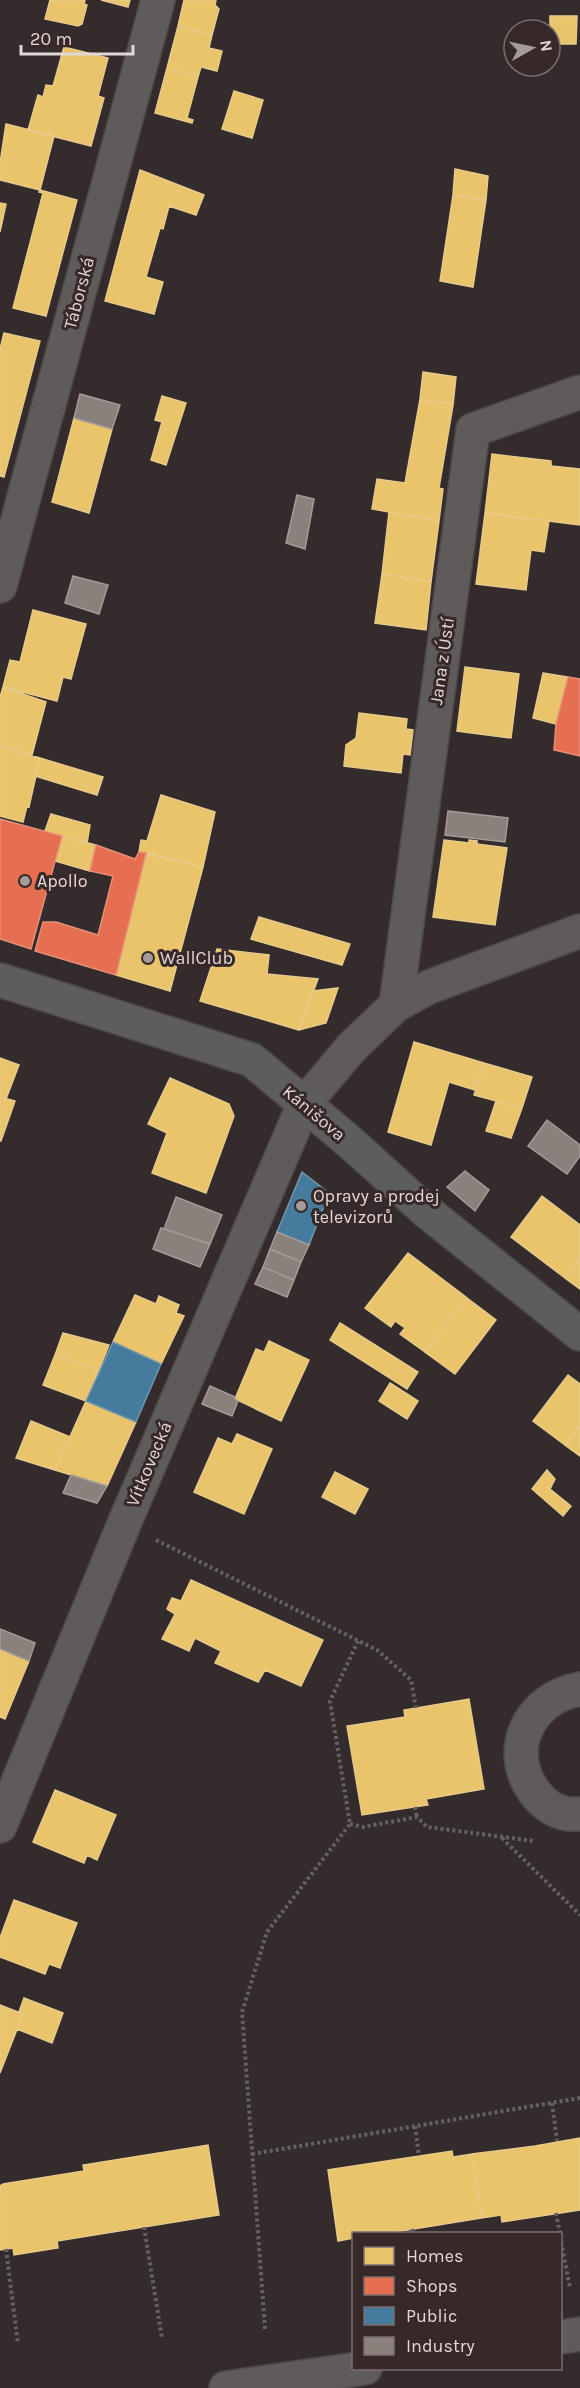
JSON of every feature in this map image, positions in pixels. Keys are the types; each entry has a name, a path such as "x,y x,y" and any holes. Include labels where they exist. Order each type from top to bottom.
{"street":[{"name":"Táborská","path":"0,586 158,0"},
{"name":"Jana z Ústí","path":"396,1005 473,430 580,392"},
{"path":"304,1104 351,1048 396,1005 429,987 580,931"},
{"name":"Kánišova","path":"0,980 252,1060 426,1211 580,1334"},
{"name":"Vítkovecká","path":"0,1826 124,1524 304,1104"},
{"path":"580,1689 558,1697 543,1706 531,1718 521,1746 520,1760 524,1775 542,1801 561,1813 580,1814"},
{"path":"562,2337 580,2334"},
{"path":"226,2388 352,2370"}],"path":[{"path":"124,1524 377,1650 411,1680 416,1708"},
{"path":"265,2329 242,2012 267,1932 350,1824 330,1701 358,1641"},
{"path":"415,1807 417,1817 426,1827 535,1841"},
{"path":"350,1824 363,1827 417,1817"},
{"path":"502,1838 580,1915"},
{"path":"252,2154 580,2098"},
{"path":"552,2103 557,2141"},
{"path":"415,2126 419,2156"},
{"path":"556,2213 559,2232"},
{"path":"144,2227 162,2338"},
{"path":"562,2246 570,2288"},
{"path":"6,2249 18,2344"}],"building: Homes":[{"path":"50,0 85,0 84,4 87,5 82,24 78,26 45,19"},
{"path":"101,0 130,0 128,7"},
{"path":"184,0 216,0 215,5 219,9 212,35 178,26"},
{"path":"550,16 577,16 576,44 562,44 562,18 550,18"},
{"path":"178,26 212,35 209,48 222,51 217,71 201,67 198,77 167,68"},
{"path":"64,47 108,58 98,96 104,98 91,146 28,130 38,95 43,97 46,85 53,86"},
{"path":"167,68 198,77 187,118 193,120 192,123 155,113"},
{"path":"234,91 263,100 252,138 222,129"},
{"path":"6,124 54,136 40,190 0,180 0,163"},
{"path":"455,169 488,176 486,200 453,195"},
{"path":"140,170 204,195 196,215 169,206 146,277 163,282 154,314 105,301"},
{"path":"40,190 77,200 46,316 13,308 43,193 39,192"},
{"path":"453,195 486,200 473,287 440,281"},
{"path":"0,203 6,204 0,232"},
{"path":"4,333 40,341 4,477 0,476 0,349"},
{"path":"423,372 456,377 453,405 420,399"},
{"path":"162,396 186,403 166,465 151,460 162,422 155,420"},
{"path":"420,399 453,405 439,488 443,489 439,521 372,509 377,479 405,483"},
{"path":"74,418 112,429 89,513 52,502"},
{"path":"492,454 551,461 551,466 580,469 580,525 485,513"},
{"path":"389,512 439,521 431,582 382,574"},
{"path":"485,513 549,521 544,552 531,550 526,590 476,584"},
{"path":"382,574 431,582 426,630 375,623"},
{"path":"33,610 86,624 71,679 63,677 57,701 3,687 10,660 20,662"},
{"path":"465,667 519,674 511,738 457,731"},
{"path":"543,673 568,677 556,724 533,718"},
{"path":"3,687 46,702 32,755 0,746 0,697"},
{"path":"359,713 407,719 406,729 413,730 410,755 403,754 401,773 344,766 346,745 356,738"},
{"path":"0,746 40,758 29,807 27,806 23,822 0,816"},
{"path":"40,758 103,777 97,795 35,776"},
{"path":"161,795 215,812 203,867 139,852 141,840 147,841"},
{"path":"51,814 90,825 87,843 45,831"},
{"path":"62,836 96,845 90,871 55,861"},
{"path":"444,840 469,843 469,840 477,841 477,844 507,848 495,925 433,917"},
{"path":"146,853 203,867 170,991 116,975"},
{"path":"259,917 350,944 342,965 251,939"},
{"path":"217,949 269,955 267,974 318,979 299,1030 200,1001"},
{"path":"338,988 326,1023 299,1030 313,991"},
{"path":"414,1042 484,1063 475,1090 449,1082 431,1145 388,1132"},
{"path":"0,1058 19,1065 6,1099 0,1097"},
{"path":"484,1063 532,1077 522,1108 474,1095"},
{"path":"170,1078 229,1104 234,1116 206,1193 152,1173 167,1133 148,1124"},
{"path":"0,1097 15,1101 1,1141 0,1141"},
{"path":"496,1101 522,1108 511,1138 486,1131"},
{"path":"542,1196 580,1225 580,1258 565,1278 511,1237"},
{"path":"408,1253 467,1298 425,1352 400,1334 405,1328 395,1321 391,1327 365,1308"},
{"path":"580,1258 580,1289 565,1278"},
{"path":"135,1295 156,1304 159,1296 179,1305 176,1313 184,1316 161,1364 113,1342"},
{"path":"467,1298 496,1320 455,1374 425,1352"},
{"path":"340,1323 418,1372 407,1389 330,1340"},
{"path":"63,1333 109,1345 99,1370 55,1355"},
{"path":"269,1341 309,1360 281,1421 235,1399 256,1349 264,1352"},
{"path":"55,1355 99,1370 86,1401 43,1385"},
{"path":"568,1375 580,1384 580,1425 565,1445 533,1421"},
{"path":"390,1383 418,1401 407,1419 379,1401"},
{"path":"86,1401 136,1422 107,1486 55,1470"},
{"path":"31,1421 70,1437 55,1470 16,1458"},
{"path":"580,1425 580,1456 565,1445"},
{"path":"237,1434 272,1449 244,1514 194,1492 218,1438 232,1444"},
{"path":"547,1470 555,1479 550,1489 571,1506 563,1516 532,1489"},
{"path":"335,1472 368,1489 355,1514 322,1497"},
{"path":"191,1580 323,1640 301,1686 265,1670 258,1682 215,1663 221,1651 195,1638 189,1651 162,1639 175,1614 167,1609 172,1598 181,1601"},
{"path":"0,1649 29,1661 5,1719 0,1717"},
{"path":"469,1699 484,1789 426,1799 428,1805 362,1815 347,1726 405,1717 404,1710"},
{"path":"55,1790 116,1815 97,1860 87,1855 84,1863 33,1842"},
{"path":"14,1900 77,1923 60,1968 49,1964 45,1974 0,1957 0,1938"},
{"path":"24,1998 63,2013 52,2043 17,2029 23,2014 19,2012"},
{"path":"0,2005 23,2014 0,2073"},
{"path":"580,2138 580,2210 502,2222 501,2215 482,2218 472,2154"},
{"path":"208,2145 219,2215 57,2241 58,2248 14,2255 13,2248 0,2250 0,2186 3,2184 84,2171 83,2165"},
{"path":"452,2151 453,2157 472,2154 482,2218 395,2232 352,2232 352,2238 338,2241 328,2170"}],"building: Shops":[{"path":"568,677 580,679 580,756 554,750 556,724"},
{"name":"Apollo","path":"0,819 62,836 31,949 0,939"},
{"path":"96,845 135,859 139,852 146,853 116,975 35,951 43,922 56,922 98,935 113,876 90,871"}],"building: Public":[{"path":"302,1172 329,1193 309,1245 277,1232"},
{"path":"113,1342 161,1364 136,1422 86,1401"}],"building: Industry":[{"path":"80,394 120,405 112,429 74,418"},
{"path":"297,495 314,499 305,549 286,543"},
{"path":"73,576 108,585 99,614 65,603"},
{"path":"448,811 508,818 505,842 445,835"},
{"path":"547,1120 580,1145 580,1156 567,1174 528,1146"},
{"path":"465,1171 489,1190 475,1211 447,1187"},
{"path":"176,1197 222,1215 210,1244 164,1229"},
{"path":"161,1228 210,1244 200,1267 153,1249"},
{"path":"277,1232 309,1245 301,1262 270,1249"},
{"path":"270,1249 301,1262 294,1280 263,1267"},
{"path":"263,1267 294,1280 287,1297 255,1284"},
{"path":"210,1386 235,1397 238,1401 232,1416 202,1404"},
{"path":"71,1475 107,1486 97,1503 63,1493"},
{"path":"0,1629 35,1643 29,1661 0,1649"}],"place":[{"name":"Apollo","path":"25,881"},
{"name":"WallClub","path":"148,958"},
{"name":"Opravy a prodej televizorů","path":"301,1206"}]}
